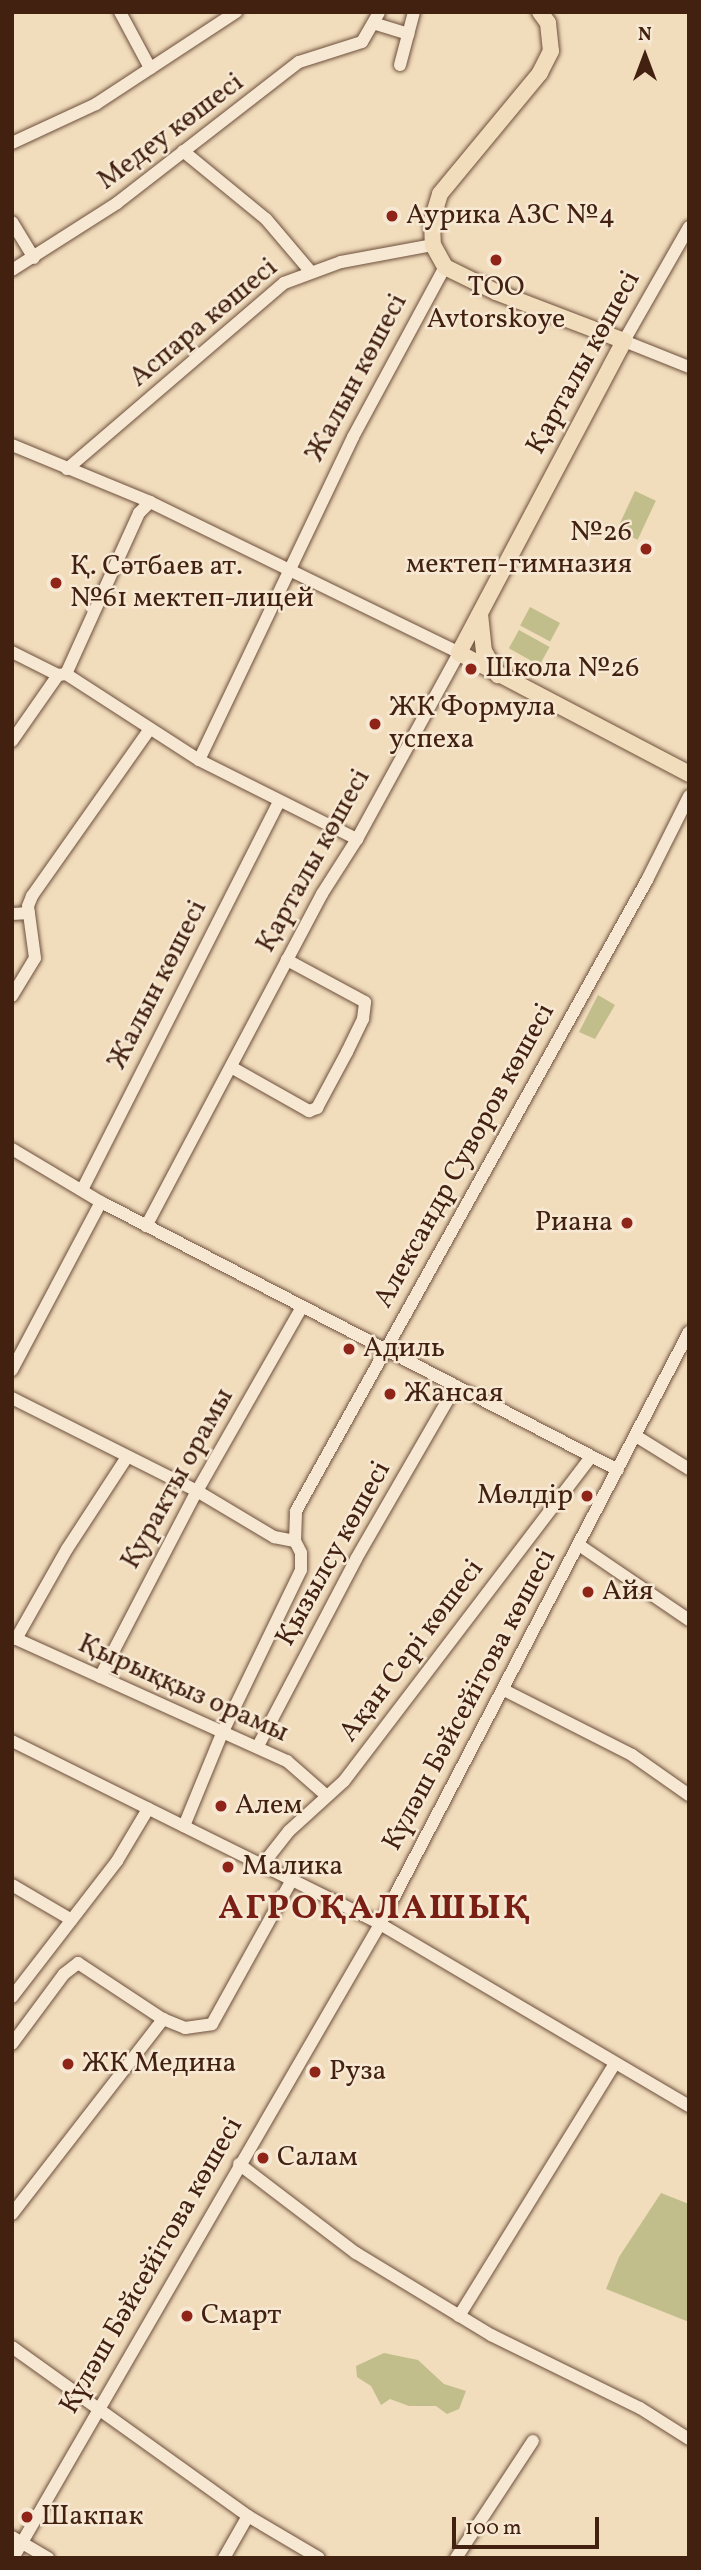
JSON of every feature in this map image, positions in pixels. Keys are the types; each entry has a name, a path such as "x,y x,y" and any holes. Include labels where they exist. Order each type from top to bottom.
{"main road":[{"path":"540,12 551,37 551,51 540,73 440,194 432,221 433,245 445,267 496,292 624,341"},
{"name":"Қарталы көшесі","path":"459,653 624,341"},
{"path":"480,610 484,651 499,677"},
{"path":"459,653 499,677 689,774"}],"street":[{"path":"120,12 150,68"},
{"path":"12,143 96,104 236,12"},
{"path":"400,65 414,12"},
{"path":"377,18 408,34"},
{"name":"Медеу көшесі","path":"12,270 82,229 299,62 362,42 377,18"},
{"path":"183,151 266,219 311,272"},
{"path":"12,222 34,258"},
{"name":"Қарталы көшесі","path":"624,341 689,227"},
{"name":"Аспара көшесі","path":"67,468 284,284 311,272 433,245"},
{"name":"Жалын көшесі","path":"199,760 353,437 445,267"},
{"path":"624,341 689,367"},
{"path":"12,445 150,502 290,568 459,653"},
{"path":"12,741 62,674 139,513 150,502"},
{"path":"12,652 62,674 199,760 357,839"},
{"name":"Қарталы көшесі","path":"146,1226 322,894 357,839 459,653"},
{"path":"12,996 35,958 29,913 32,895 150,729"},
{"name":"Александр Суворов көшесі","path":"184,1826 223,1731 301,1570 296,1511 383,1350 640,893 689,796"},
{"name":"Жалын көшесі","path":"82,1190 279,802"},
{"path":"12,914 29,913"},
{"path":"231,1067 309,1111 317,1108 347,1052 363,1019 365,1002 287,960"},
{"path":"12,1149 146,1226 590,1458 618,1470"},
{"path":"12,1370 101,1202"},
{"name":"Қуракты орамы","path":"100,1677 197,1491 302,1307"},
{"name":"Күләш Бәйсейітова көшесі","path":"13,2558 17,2539 99,2406 380,1924 689,1332"},
{"name":"Қызылсу көшесі","path":"258,1746 356,1559 456,1387"},
{"path":"12,1398 197,1491 274,1537 298,1547"},
{"path":"636,1436 689,1469"},
{"path":"14,1638 67,1549 127,1457"},
{"name":"Ақан Сері көшесі","path":"263,1864 344,1781 590,1458"},
{"path":"579,1545 689,1620"},
{"name":"Қырыққыз орамы","path":"14,1638 258,1746 287,1761 327,1796"},
{"path":"504,1690 632,1755 689,1795"},
{"path":"12,1741 293,1878 380,1924 689,2106"},
{"path":"12,1997 117,1861 148,1809"},
{"path":"12,2044 72,1964 95,1972 163,2019 186,2028 205,2027 218,2018 293,1878"},
{"path":"12,1885 72,1920"},
{"path":"12,2214 163,2019"},
{"path":"459,2316 615,2063"},
{"path":"239,2164 356,2253 459,2316 640,2408 689,2439"},
{"path":"12,2347 99,2406 248,2516 319,2558"},
{"path":"456,2558 533,2441"},
{"path":"224,2558 248,2516"},
{"path":"17,2539 48,2558"}],"shaded area":[{"path":"635,491 656,501 638,540 617,530"},
{"path":"530,607 560,623 550,642 520,626"},
{"path":"519,630 550,647 539,665 509,648"},
{"path":"598,995 615,1005 595,1039 579,1032"},
{"path":"661,2193 689,2204 689,2322 606,2289 619,2257"},
{"path":"384,2353 418,2360 444,2384 466,2391 459,2409 447,2414 436,2406 409,2406 390,2399 381,2405 371,2386 357,2377 356,2366"}],"place":[{"name":"Аурика АЗС №4","path":"392,216"},
{"name":"ТОО Avtorskoye","path":"496,260"},
{"name":"№26 мектеп-гимназия","path":"646,549"},
{"name":"Қ. Сәтбаев ат. №61 мектеп-лицей","path":"56,583"},
{"name":"Школа №26","path":"471,669"},
{"name":"ЖК Формула успеха","path":"375,724"},
{"name":"Риана","path":"627,1223"},
{"name":"Адиль","path":"349,1349"},
{"name":"Жансая","path":"390,1394"},
{"name":"Мөлдiр","path":"587,1496"},
{"name":"Айя","path":"588,1592"},
{"name":"Алем","path":"221,1806"},
{"name":"Малика","path":"228,1867"},
{"name":"ЖК Медина","path":"68,2064"},
{"name":"Руза","path":"315,2072"},
{"name":"Салам","path":"263,2158"},
{"name":"Смарт","path":"187,2316"},
{"name":"Шакпак","path":"27,2517"}],"district":[{"name":"АГРОҚАЛАШЫҚ","path":"375,1909"}]}
